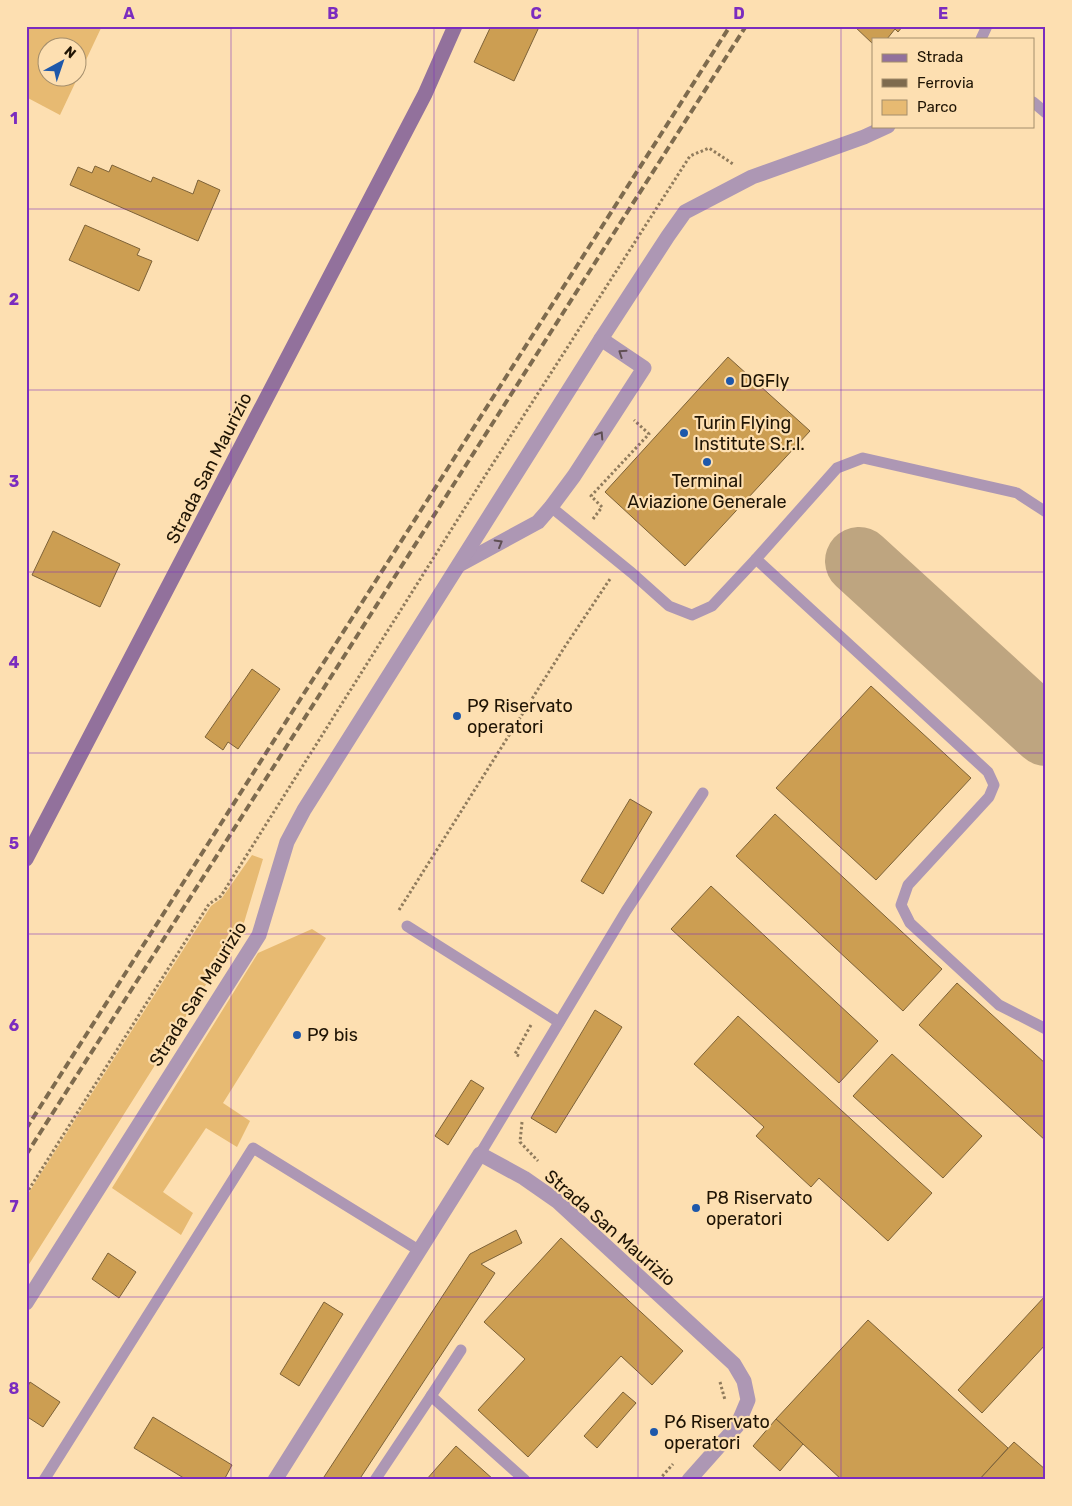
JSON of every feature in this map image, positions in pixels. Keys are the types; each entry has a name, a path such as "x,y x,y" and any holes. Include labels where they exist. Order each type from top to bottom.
{"main road":[{"name":"Strada San Maurizio","path":"26,859 425,94 455,26"}],"street":[{"name":"Strada San Maurizio","path":"26,1303 259,935 288,842 304,810 601,339 685,212 752,177 864,137 884,128"},
{"name":"Strada San Maurizio","path":"456,567 538,522 574,476 644,368 601,339"},
{"name":"Strada San Maurizio","path":"480,1154 524,1178 557,1202 734,1364 744,1381 748,1400 738,1426 689,1480"},
{"path":"275,1480 480,1154"}],"lane":[{"path":"981,38 987,26"},
{"path":"1034,103 1046,113"},
{"path":"551,507 669,606 692,616 712,606 837,468 863,458 1017,493 1046,512"},
{"path":"756,559 988,772 994,785 989,797 908,885 901,905 910,924 999,1005 1046,1029"},
{"path":"480,1154 626,911 703,793"},
{"path":"407,926 559,1022"},
{"path":"44,1480 253,1148 420,1251"},
{"path":"375,1480 461,1350"},
{"path":"432,1396 525,1480"}],"path":[{"path":"26,1194 209,904 221,896 496,459 690,156 709,148 752,177"},
{"path":"582,533 602,507 591,496 649,434 619,406"},
{"path":"398,912 610,580 603,574"},
{"path":"532,1065 515,1054 534,1020"},
{"path":"522,1115 520,1142 544,1167"},
{"path":"724,1405 725,1400 719,1380 734,1364"},
{"path":"659,1480 677,1460"}],"green space":[{"path":"26,26 102,26 88,56 88,38 38,38 38,88 72,88 60,115 26,97"},
{"path":"252,855 263,859 243,926 26,1269 26,1197 211,906 222,898"},
{"path":"312,929 326,938 223,1103 250,1121 237,1147 206,1128 163,1192 193,1213 181,1235 112,1188 258,953"}],"building":[{"path":"491,26 539,27 514,81 474,62"},
{"path":"854,26 903,26 898,32 895,29 888,38 872,38 872,43"},
{"path":"112,165 151,182 153,177 193,194 198,180 220,190 198,241 70,185 78,167 92,173 95,166 109,172"},
{"path":"85,225 140,249 137,255 152,261 139,291 69,260"},
{"name":"Terminal Aviazione Generale","path":"728,357 810,431 685,566 605,492"},
{"path":"53,531 120,564 100,607 32,575"},
{"path":"252,669 280,689 238,749 228,742 223,750 205,737"},
{"path":"871,686 971,778 876,880 776,788"},
{"path":"630,799 652,812 603,894 581,881"},
{"path":"775,814 942,969 903,1011 736,856"},
{"path":"711,886 878,1041 839,1083 671,929"},
{"path":"957,983 1046,1064 1046,1141 919,1025"},
{"path":"595,1010 622,1027 556,1133 531,1118"},
{"path":"738,1016 932,1193 888,1241 819,1178 811,1187 756,1136 764,1127 694,1064"},
{"path":"892,1054 982,1136 943,1178 853,1096"},
{"path":"471,1080 484,1088 448,1145 435,1136"},
{"path":"516,1230 522,1243 481,1264 495,1273 359,1480 322,1480 470,1254"},
{"path":"561,1238 683,1351 652,1385 621,1356 528,1457 478,1410 525,1359 484,1322"},
{"path":"108,1253 136,1272 119,1298 92,1279"},
{"path":"1046,1295 1046,1344 982,1413 958,1390"},
{"path":"324,1302 343,1314 299,1386 280,1374"},
{"path":"868,1320 1008,1448 979,1480 842,1480 776,1419"},
{"path":"30,1382 60,1402 43,1427 26,1416 26,1390"},
{"path":"623,1392 636,1403 597,1448 584,1436"},
{"path":"153,1417 232,1465 224,1480 187,1480 134,1448"},
{"path":"776,1419 803,1444 780,1471 753,1446"},
{"path":"1014,1442 1046,1470 1046,1480 979,1480"},
{"path":"456,1446 494,1480 426,1480"}],"taxiway":[{"path":"859,561 1046,732"}],"railway":[{"path":"26,1129 730,26"},
{"path":"26,1155 746,26"}],"place":[{"name":"DGFly","path":"730,381"},
{"name":"Turin Flying Institute S.r.l.","path":"684,433"},
{"name":"Terminal Aviazione Generale","path":"707,462"},
{"name":"P9 Riservato operatori","path":"457,716"},
{"name":"P9 bis","path":"297,1035"},
{"name":"P8 Riservato operatori","path":"696,1208"},
{"name":"P6 Riservato operatori","path":"654,1432"}]}
